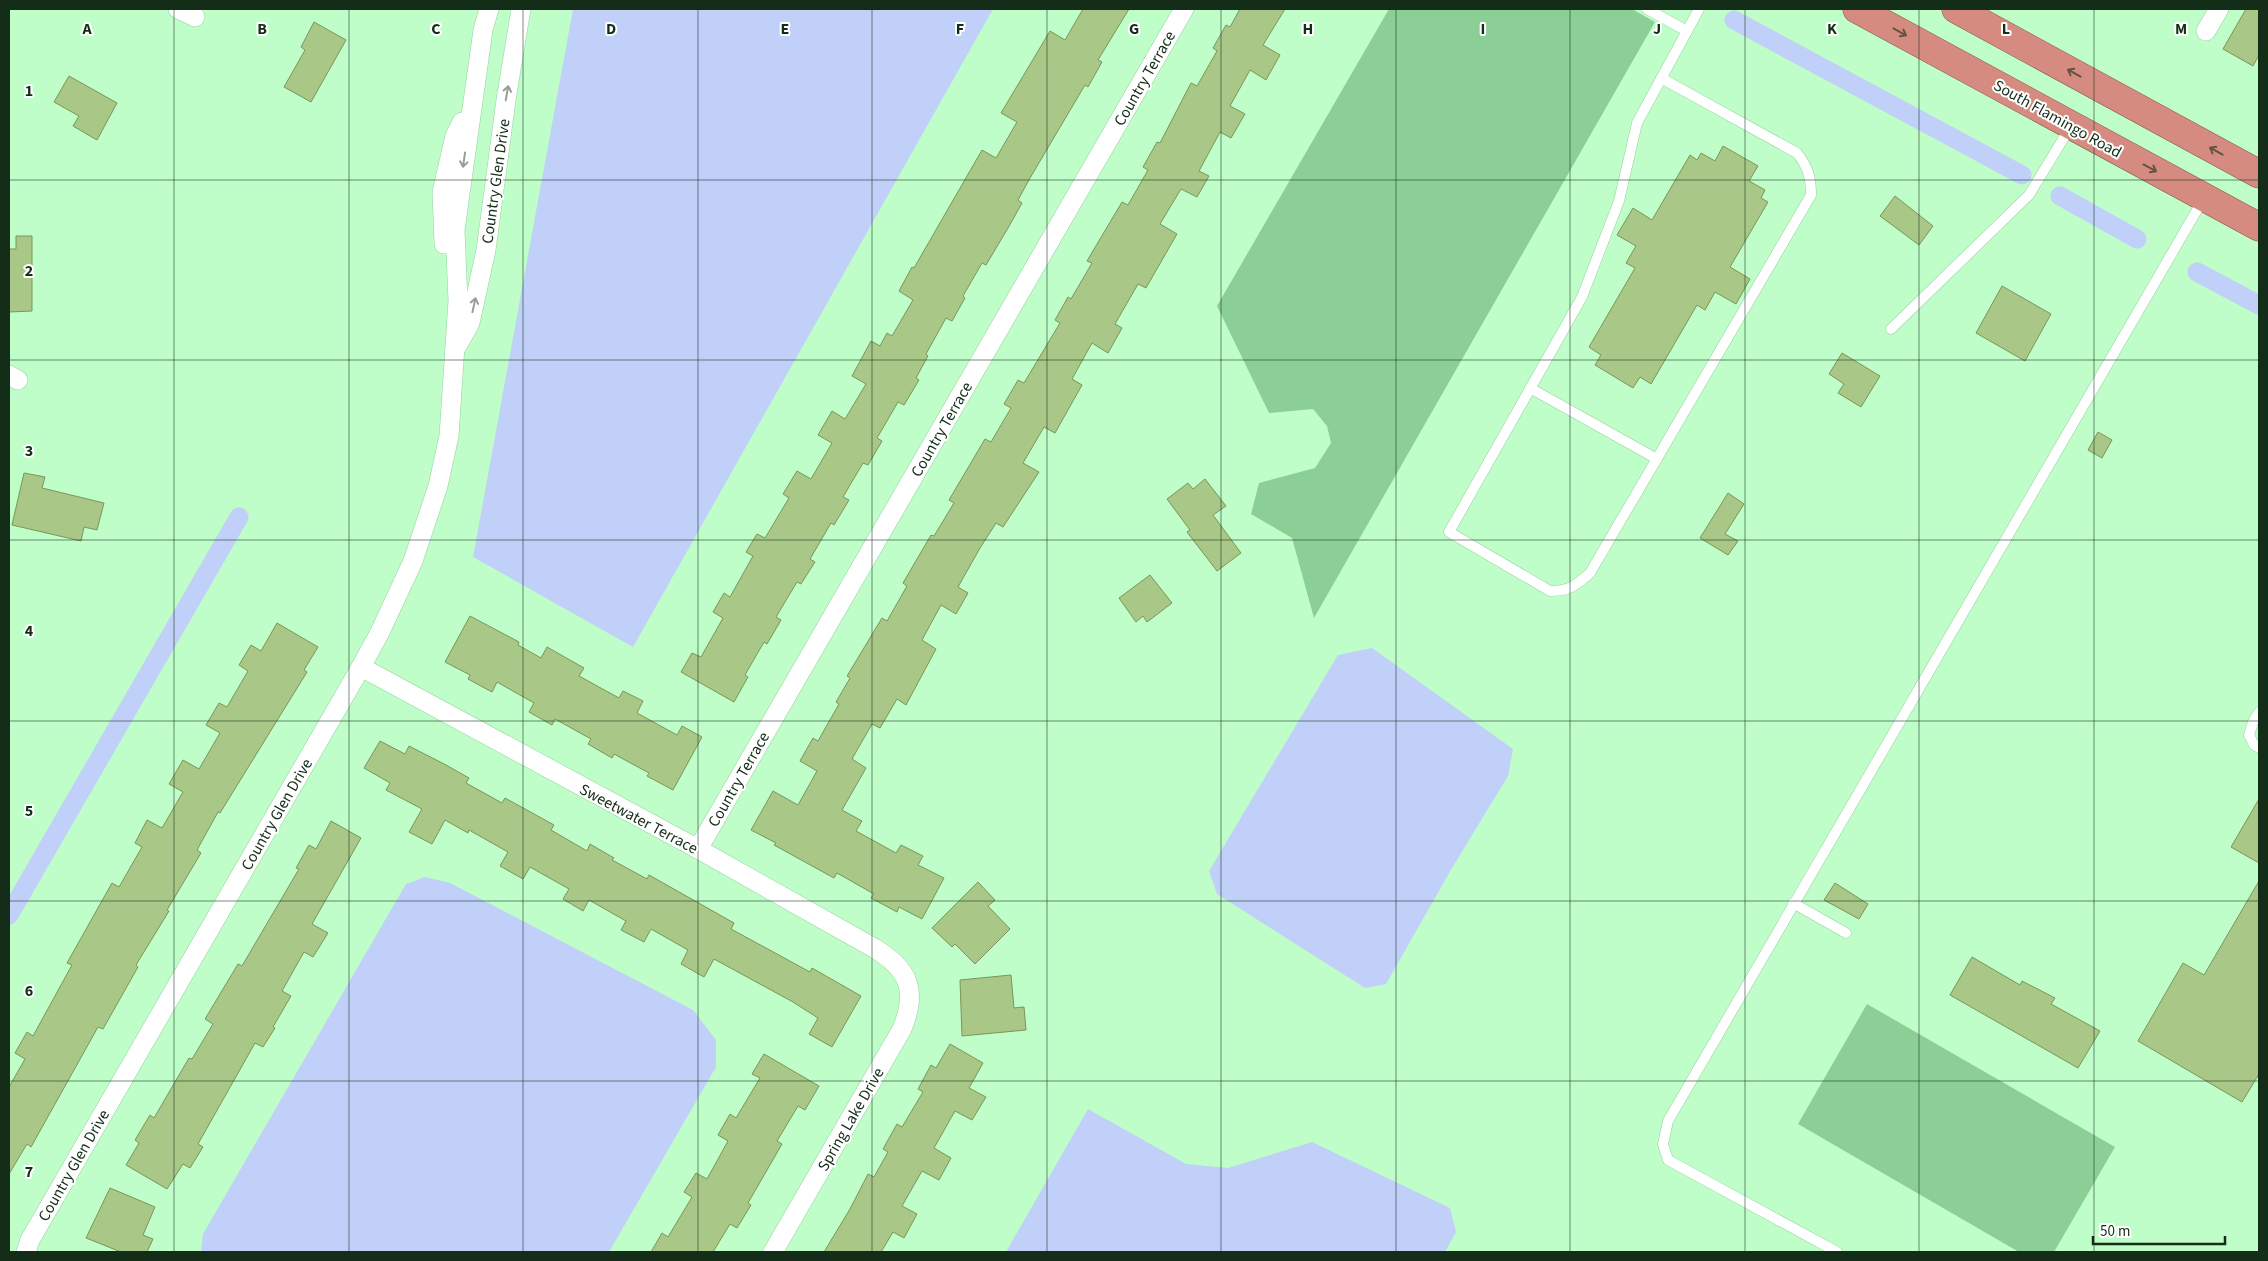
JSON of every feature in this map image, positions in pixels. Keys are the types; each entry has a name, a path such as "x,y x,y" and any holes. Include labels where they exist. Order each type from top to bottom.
{"highway":[{"name":"South Flamingo Road","path":"1857,9 2259,227"},
{"path":"1956,9 2259,174"}],"street":[{"name":"Country Glen Drive","path":"26,1252 30,1240 380,632 413,561 438,486 449,436 458,301 455,230 483,30 489,9"},
{"name":"Country Glen Drive","path":"455,349 470,323 486,250 506,100 521,9"},
{"name":"Country Terrace","path":"698,849 1184,9"},
{"path":"2206,31 2219,9"},
{"name":"Sweetwater Terrace","path":"360,667 698,849 890,957 898,965 907,982"},
{"name":"Spring Lake Drive","path":"773,1252 902,1029 910,1002 907,982"}],"lane":[{"path":"1648,9 1687,31"},
{"path":"1661,78 1798,153 1807,165 1811,180 1811,195 1590,573 1575,586 1564,591 1550,591 1449,532 1582,297 1620,201 1637,123 1661,78 1699,9"},
{"path":"1891,329 2029,195 2071,125"},
{"path":"1837,1252 1668,1160 1663,1144 1668,1121 2205,198"},
{"path":"1530,388 1657,458"},
{"path":"2259,712 2252,722 2249,735 2254,745 2259,748"},
{"path":"1794,903 1846,933"}],"green space":[{"path":"1389,9 1632,9 1655,22 1314,618 1292,538 1251,514 1259,483 1315,468 1331,443 1327,426 1313,409 1269,413 1217,306"},
{"path":"1867,1004 2115,1147 2054,1252 2019,1252 1798,1124"}],"water":[{"path":"573,9 993,9 633,647 473,557"},
{"path":"1372,648 1513,749 1508,776 1452,868 1386,984 1365,988 1217,894 1209,871 1338,655"},
{"path":"425,877 450,883 693,1010 716,1040 716,1067 609,1252 201,1252 203,1234 406,884"},
{"path":"1088,1109 1186,1164 1228,1168 1312,1142 1450,1208 1456,1232 1445,1252 1006,1252"}],"building":[{"path":"1083,9 1129,9 1098,60 1102,62 1088,87 1085,85 1030,178 1018,200 1022,203 1008,228 986,265 982,263 963,296 965,298 952,321 946,318 926,354 928,356 916,378 919,380 904,405 898,402 877,438 882,441 868,465 863,463 843,497 849,500 834,525 831,523 810,559 815,562 801,584 797,582 776,617 781,620 767,644 764,642 745,675 748,677 734,702 681,672 692,653 701,657 723,618 713,612 724,593 730,597 753,556 746,552 757,534 765,538 789,498 783,494 797,471 811,479 832,443 818,435 832,411 845,419 866,384 852,376 871,341 880,346 887,333 892,336 913,300 899,291 982,150 996,158 1017,122 1001,113 1050,31 1065,40"},
{"path":"1240,9 1285,9 1263,45 1280,55 1266,80 1250,70 1230,106 1245,114 1231,138 1220,132 1199,171 1209,176 1197,197 1181,189 1160,224 1177,234 1146,288 1138,284 1115,324 1122,328 1108,353 1092,343 1072,379 1082,385 1055,433 1044,427 1023,463 1039,472 1003,527 996,523 980,548 958,587 968,593 956,614 941,605 922,640 936,649 906,705 897,699 880,728 872,724 852,759 866,768 842,810 862,821 856,831 896,853 901,845 923,856 918,865 944,878 922,919 899,907 897,912 871,898 874,894 837,873 834,878 751,830 773,791 798,805 817,771 800,761 813,738 818,741 839,704 836,702 850,678 847,676 882,618 887,621 907,586 903,583 931,535 934,536 954,503 949,500 985,439 991,442 1011,408 1004,404 1018,380 1024,383 1060,323 1055,320 1068,297 1071,299 1092,263 1087,261 1122,202 1128,205 1148,170 1143,167 1157,142 1160,143 1191,83 1197,86 1217,51 1213,48 1226,25 1230,27"},
{"path":"2246,9 2259,9 2259,55 2253,66 2223,49"},
{"path":"314,22 346,40 311,102 284,87 305,50 301,47"},
{"path":"69,76 117,103 97,140 73,126 79,116 54,102"},
{"path":"1723,146 1758,166 1749,181 1765,190 1761,198 1768,202 1730,267 1750,279 1736,304 1715,292 1705,310 1697,305 1651,384 1640,377 1633,388 1595,365 1601,355 1589,347 1635,268 1626,263 1636,246 1617,235 1633,208 1652,220 1690,155 1697,160 1701,153 1715,161"},
{"path":"1895,196 1933,226 1919,245 1880,216"},
{"path":"16,236 32,236 32,311 9,312 9,249 16,249"},
{"path":"2002,286 2051,314 2025,361 1976,333"},
{"path":"1842,353 1880,376 1861,407 1838,393 1844,384 1829,374"},
{"path":"2098,432 2112,440 2102,458 2088,450"},
{"path":"24,473 45,477 42,488 104,503 97,530 84,527 81,541 12,525"},
{"path":"1205,479 1226,506 1213,515 1241,553 1217,571 1187,532 1190,530 1167,499 1188,483 1193,489"},
{"path":"1728,493 1744,504 1725,534 1738,541 1728,555 1700,538"},
{"path":"1150,575 1172,603 1147,622 1143,616 1136,622 1119,598"},
{"path":"470,616 519,642 518,645 541,658 547,647 584,668 579,676 619,698 623,691 643,701 637,713 677,735 682,726 702,737 673,790 647,776 649,773 614,754 612,758 588,744 591,739 555,719 552,725 529,712 534,703 497,682 492,692 468,679 470,675 445,662"},
{"path":"277,623 318,647 304,670 307,672 220,813 218,812 197,850 201,853 136,965 138,967 103,1029 98,1027 31,1147 27,1144 9,1174 9,1087 25,1059 15,1053 27,1032 33,1036 72,965 67,963 112,883 119,887 142,847 135,843 147,820 162,828 183,792 169,784 183,760 199,769 220,733 206,725 219,703 227,707 248,671 239,665 251,645 261,651"},
{"path":"380,741 405,754 409,746 446,765 469,778 466,783 502,803 505,798 554,825 551,830 587,851 590,844 614,858 612,860 647,879 649,875 734,923 731,929 810,972 812,968 861,996 832,1047 809,1034 818,1018 793,1002 714,959 704,977 681,964 688,950 651,929 644,942 621,930 626,921 589,900 583,911 563,899 569,889 530,867 523,879 500,866 508,852 469,830 468,833 445,820 432,844 409,832 422,809 386,790 390,783 364,768"},
{"path":"2259,799 2259,863 2231,847"},
{"path":"331,821 361,838 312,924 328,933 313,957 304,952 282,991 291,996 273,1027 275,1028 263,1047 255,1043 198,1144 203,1147 190,1168 183,1164 167,1189 126,1165 139,1143 135,1140 150,1115 154,1118 189,1058 192,1059 213,1024 205,1019 238,964 242,966 299,869 296,868 309,845 316,849"},
{"path":"2259,881 2259,1074 2242,1102 2138,1041 2183,963 2204,975"},
{"path":"978,882 995,900 988,906 1010,929 975,964 955,944 952,947 932,928"},
{"path":"1835,883 1868,904 1859,919 1824,900"},
{"path":"1972,957 2020,985 2022,981 2055,998 2051,1004 2100,1031 2078,1068 1950,995"},
{"path":"1011,975 1014,1008 1024,1007 1026,1030 962,1036 960,980"},
{"path":"950,1044 983,1063 969,1088 986,1097 972,1120 955,1111 934,1148 951,1158 939,1180 922,1171 902,1206 917,1214 904,1238 893,1232 881,1252 824,1252 850,1209 868,1174 874,1177 888,1152 883,1149 897,1124 902,1127 923,1092 918,1089 931,1065 936,1068"},
{"path":"764,1054 819,1086 805,1110 798,1106 777,1141 782,1144 748,1203 751,1205 737,1228 730,1224 713,1252 651,1252 662,1233 668,1237 692,1197 684,1192 696,1173 707,1179 728,1141 718,1135 730,1114 736,1118 760,1078 752,1074"},
{"path":"110,1188 155,1207 143,1235 153,1239 147,1252 121,1252 86,1238"}],"waterway":[{"path":"1734,20 2022,175"},
{"path":"2060,196 2137,239"},
{"path":"2197,272 2259,305"},
{"path":"9,915 239,517"}]}
